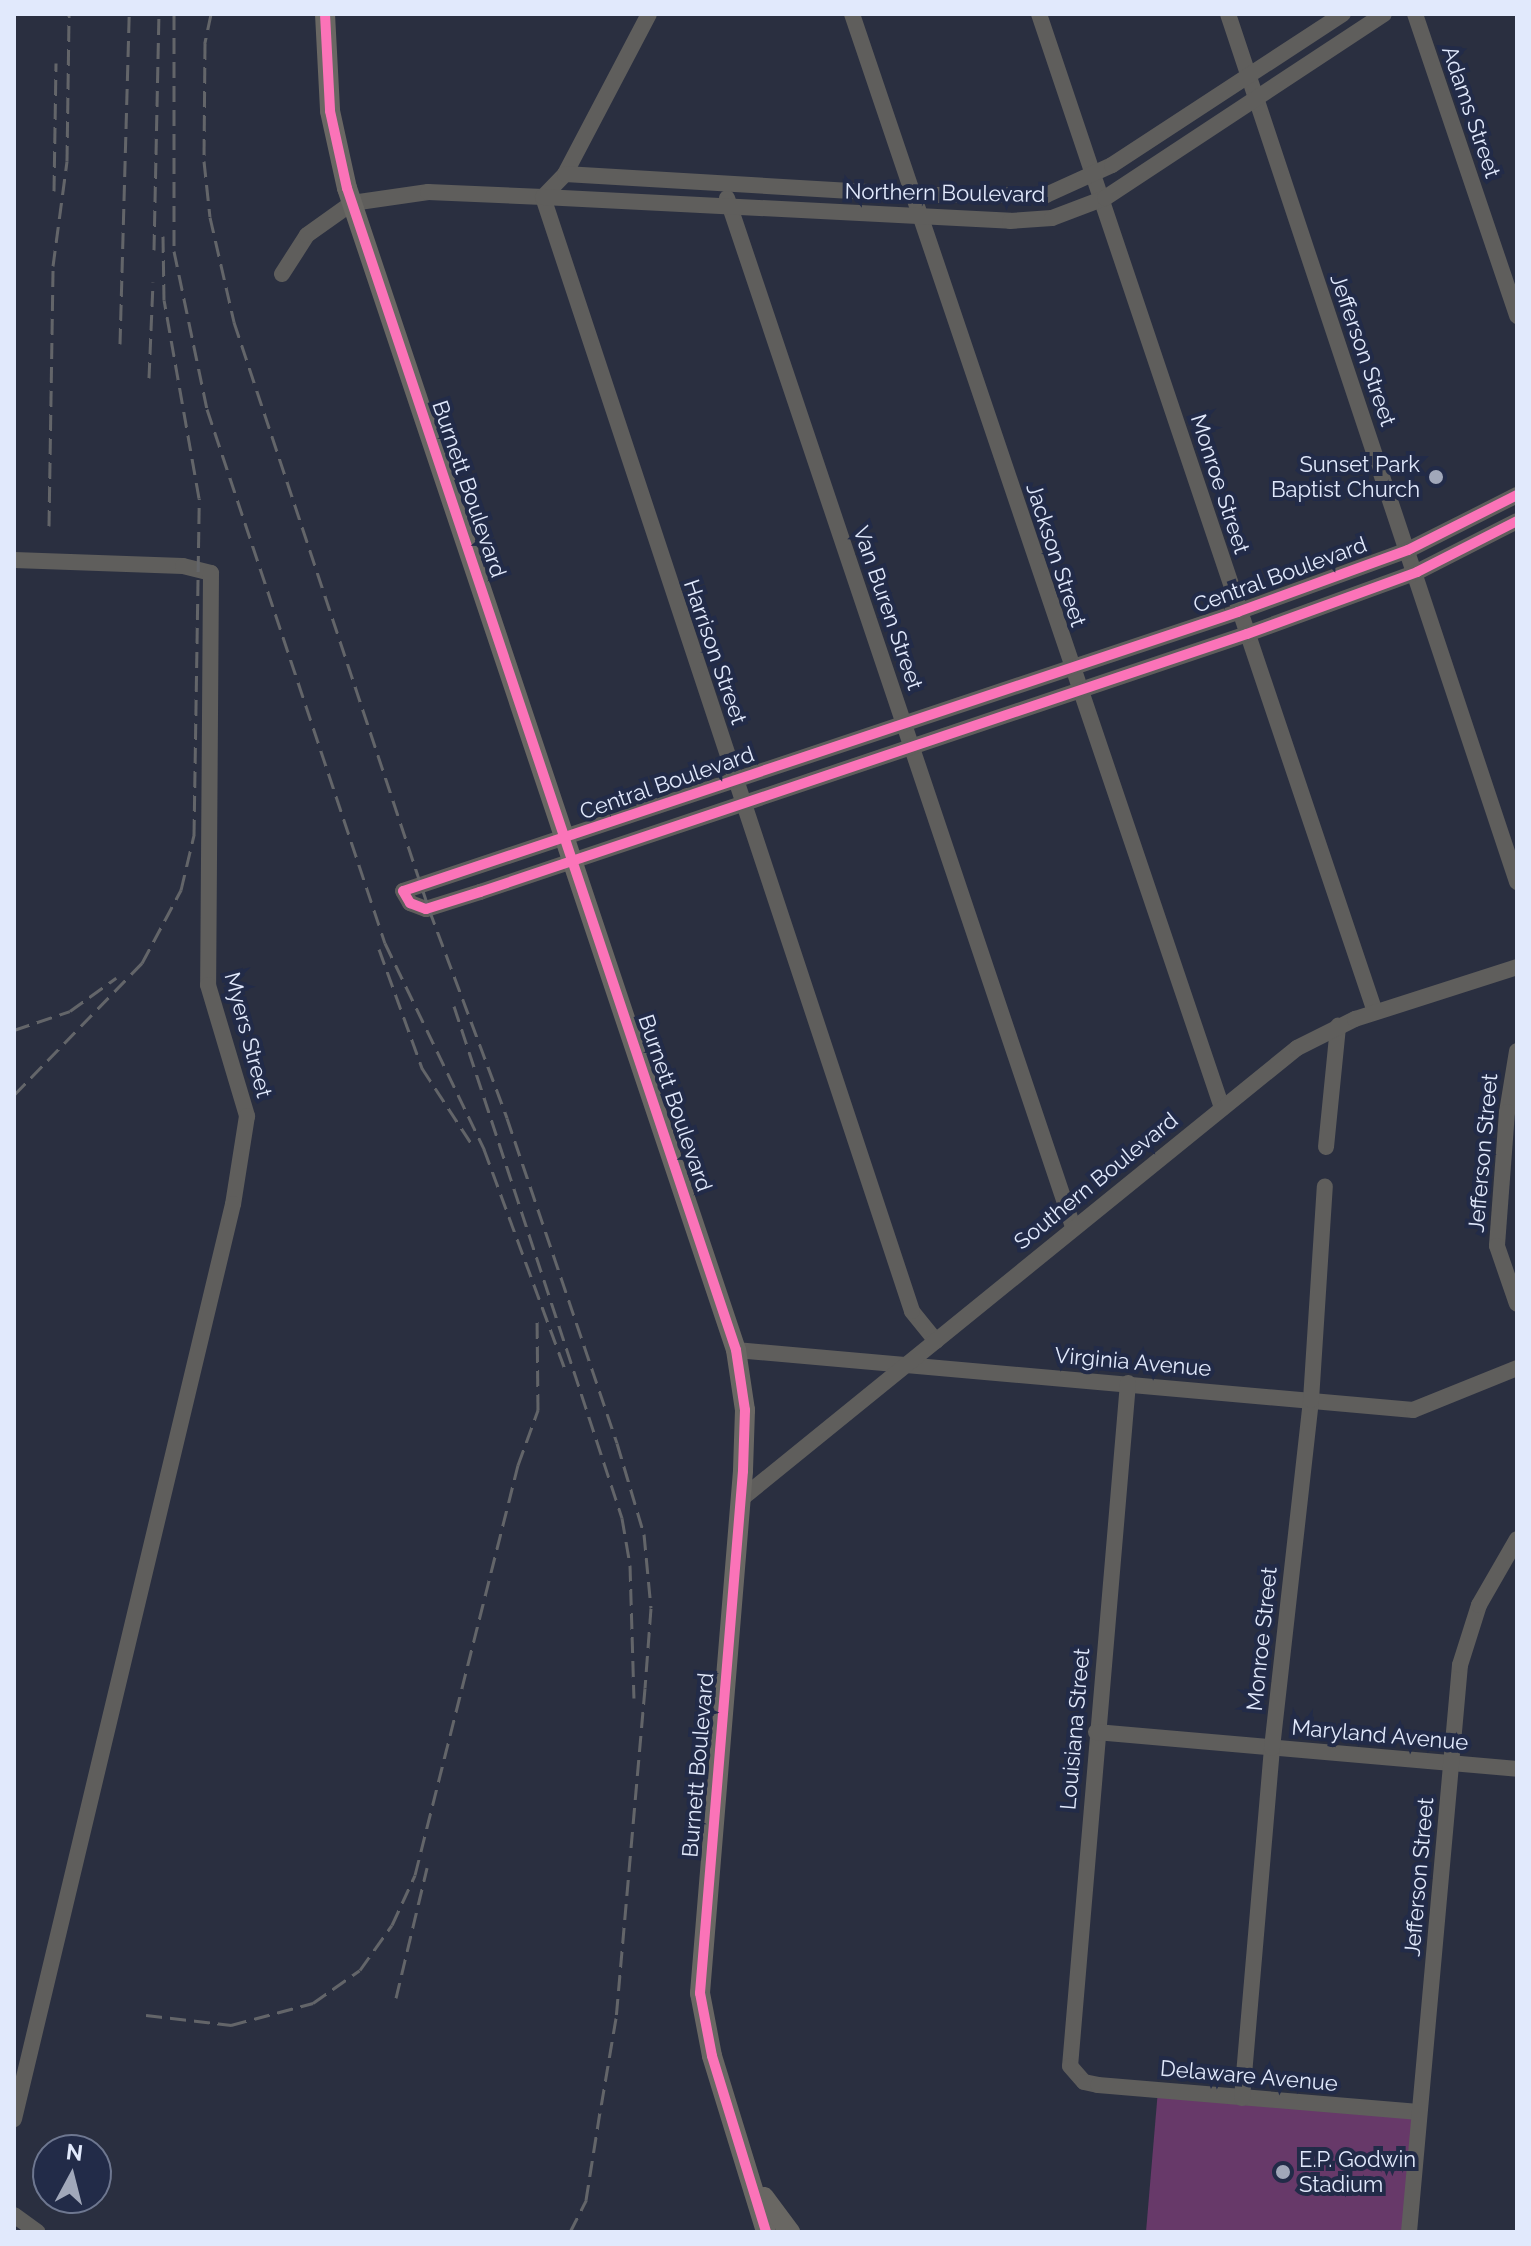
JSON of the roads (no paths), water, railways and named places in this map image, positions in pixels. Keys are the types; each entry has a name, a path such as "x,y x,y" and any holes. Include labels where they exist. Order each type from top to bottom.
{"main road":[{"name":"Burnett Boulevard","path":"325,14 330,111 352,203 736,1350 745,1410 741,1499 700,1993 712,2056 753,2181 766,2232"},
{"path":"753,2181 790,2232"}],"street":[{"path":"543,197 565,174 649,14"},
{"name":"Jackson Street","path":"852,14 1078,692 1222,1108"},
{"name":"Monroe Street","path":"1039,14 1094,176 1105,198 1238,612 1375,1012"},
{"name":"Jefferson Street","path":"1228,14 1417,572 1517,882"},
{"name":"Northern Boulevard","path":"565,174 914,195 1028,198 1061,191 1094,176 1343,14"},
{"name":"Northern Boulevard","path":"352,203 428,192 921,217 1045,220 1105,198 1384,14"},
{"name":"Adams Street","path":"1415,14 1517,316"},
{"name":"Van Buren Street","path":"725,185 729,207 1073,1227"},
{"name":"Harrison Street","path":"543,197 912,1311 936,1341"},
{"path":"282,274 307,235 352,203"},
{"name":"Central Boulevard","path":"1517,495 1408,550 1238,612 735,780 566,840 403,891 415,907 429,909 912,749 1417,572 1517,521"},
{"name":"Myers Street","path":"14,560 205,568 212,580 208,985 245,1100 246,1134 14,2119"},
{"name":"Southern Boulevard","path":"741,1499 1297,1048 1338,1026 1375,1012 1517,967"},
{"path":"1326,1147 1338,1026"},
{"name":"Jefferson Street","path":"1517,1051 1510,1170 1497,1246 1517,1304"},
{"name":"Monroe Street","path":"1242,2098 1272,1748 1311,1400 1325,1186"},
{"name":"Virginia Avenue","path":"736,1350 1413,1410 1517,1368"},
{"path":"855,1360 866,1385 860,1401"},
{"name":"Louisiana Street","path":"1077,2076 1068,2055 1128,1383"},
{"name":"Jefferson Street","path":"1409,2232 1466,1634 1517,1539"},
{"name":"Maryland Avenue","path":"1096,1732 1517,1769"},
{"name":"Delaware Avenue","path":"1077,2076 1098,2085 1419,2112"},
{"path":"14,2215 37,2232"}],"railway":[{"path":"49,526 53,266 67,161 69,14"},
{"path":"120,344 129,14"},
{"path":"154,250 159,14"},
{"path":"174,14 174,251 207,409 385,943 484,1149 566,1372"},
{"path":"211,14 205,43 204,161 210,217 234,322 429,909 507,1118 617,1443 644,1534 651,1608 645,1688 616,2018 600,2113"},
{"path":"54,191 56,63"},
{"path":"14,1095 142,963 181,890 194,835 199,498 164,300 163,236"},
{"path":"149,378 153,282"},
{"path":"379,949 422,1068 473,1146"},
{"path":"14,1030 70,1011 116,978"},
{"path":"454,1006 622,1518 630,1565 634,1698"},
{"path":"146,2015 231,2025 313,2003 360,1970 392,1925 415,1875 518,1465 538,1410 537,1318"},
{"path":"396,1998 427,1868"},
{"path":"570,2232 586,2200 601,2105"}],"place":[{"name":"Sunset Park Baptist Church","path":"1436,477"},
{"name":"E.P. Godwin Stadium","path":"1283,2172"}]}
